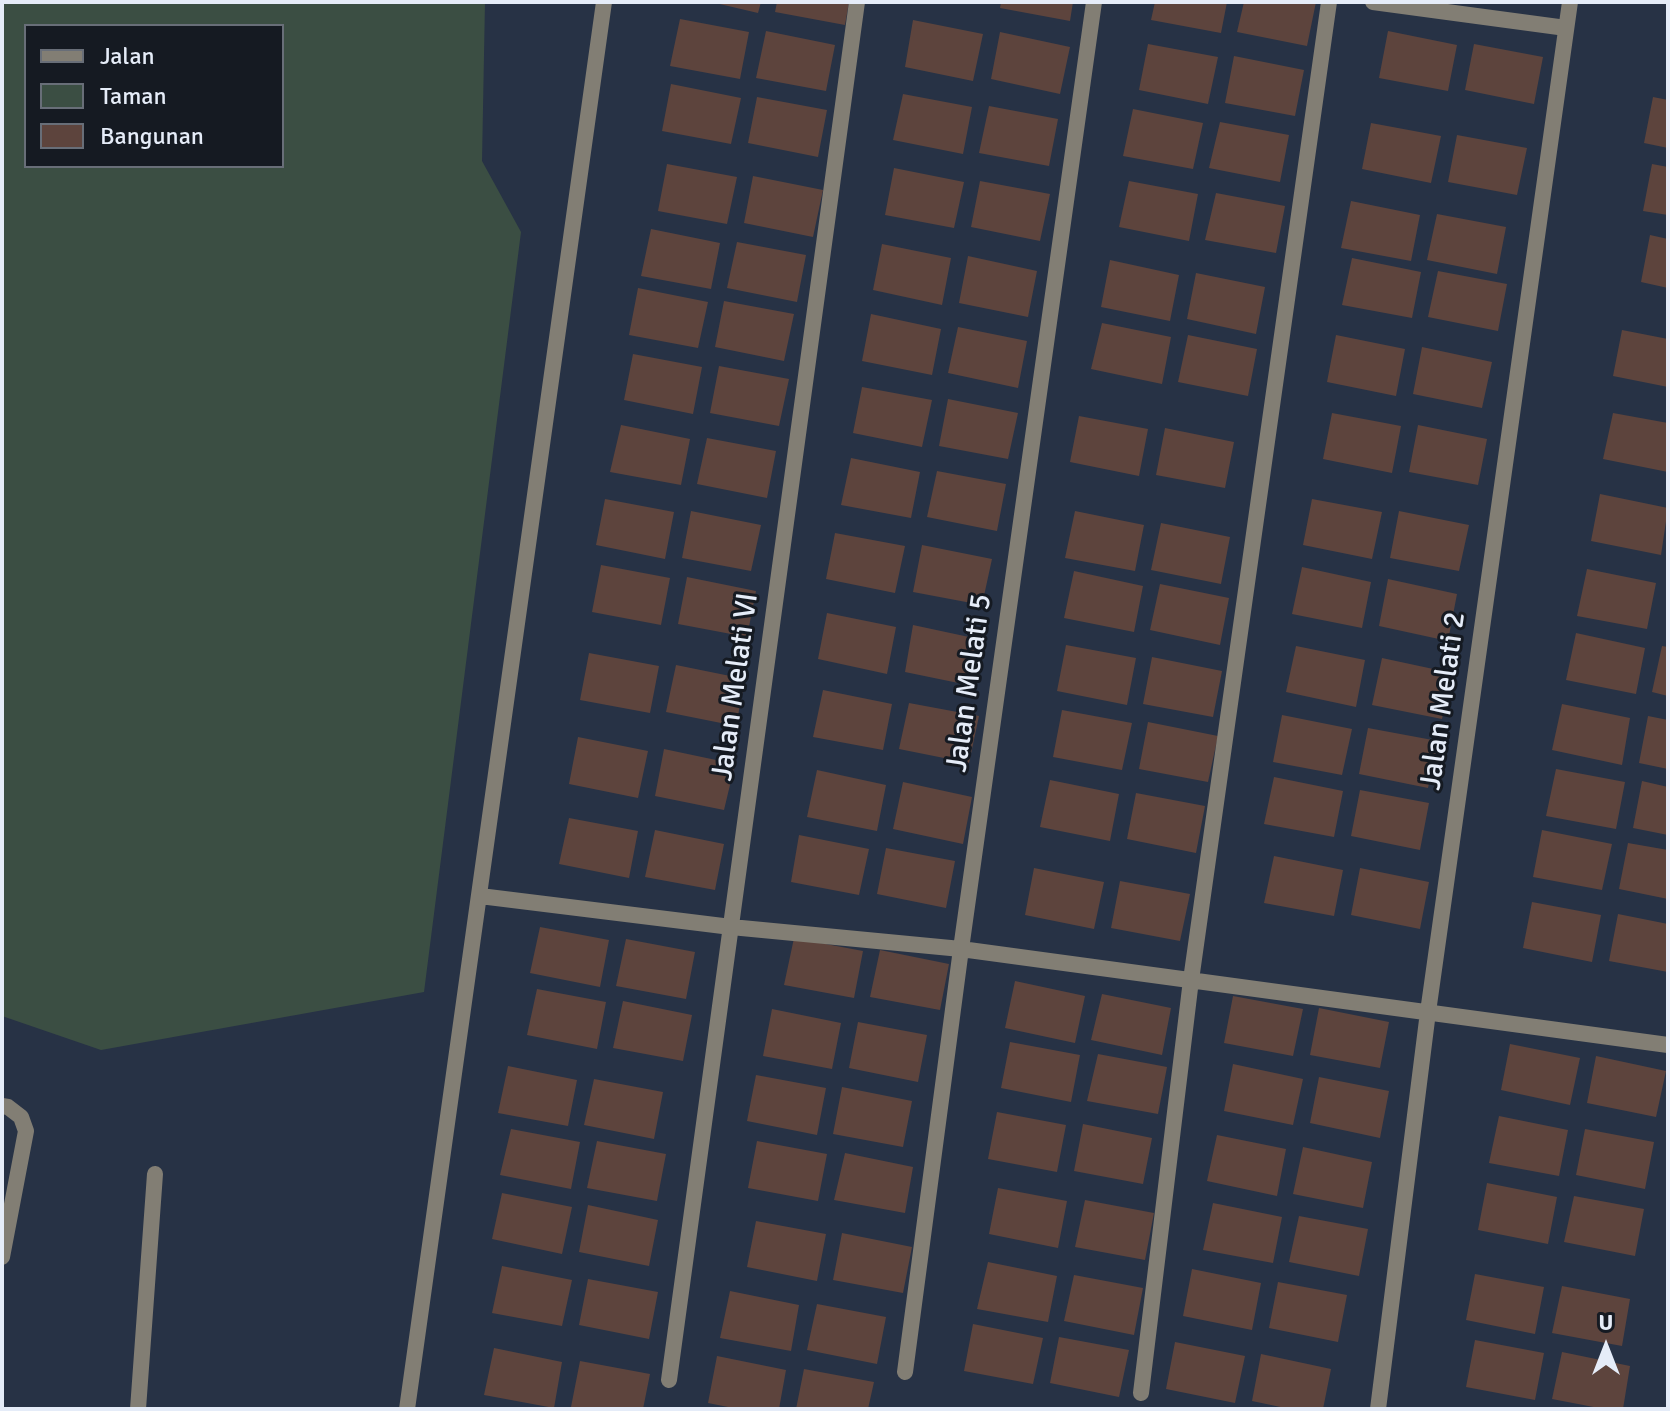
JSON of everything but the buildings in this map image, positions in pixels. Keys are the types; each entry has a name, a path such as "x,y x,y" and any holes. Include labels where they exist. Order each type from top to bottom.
{"street":[{"path":"407,1409 604,2"},
{"name":"Jalan Melati VI","path":"669,1380 857,2"},
{"name":"Jalan Melati 5","path":"905,1372 1094,2"},
{"path":"1141,1393 1191,980 1329,2"},
{"path":"1373,2 1566,28"},
{"name":"Jalan Melati 2","path":"1378,1409 1428,1012 1570,2"},
{"path":"480,896 731,927 961,949 1668,1045"},
{"path":"2,1106 21,1117 26,1131 2,1257"},
{"path":"138,1409 155,1174"}],"green space":[{"path":"2,2 485,2 482,161 521,232 424,992 101,1050 2,1016"}]}
